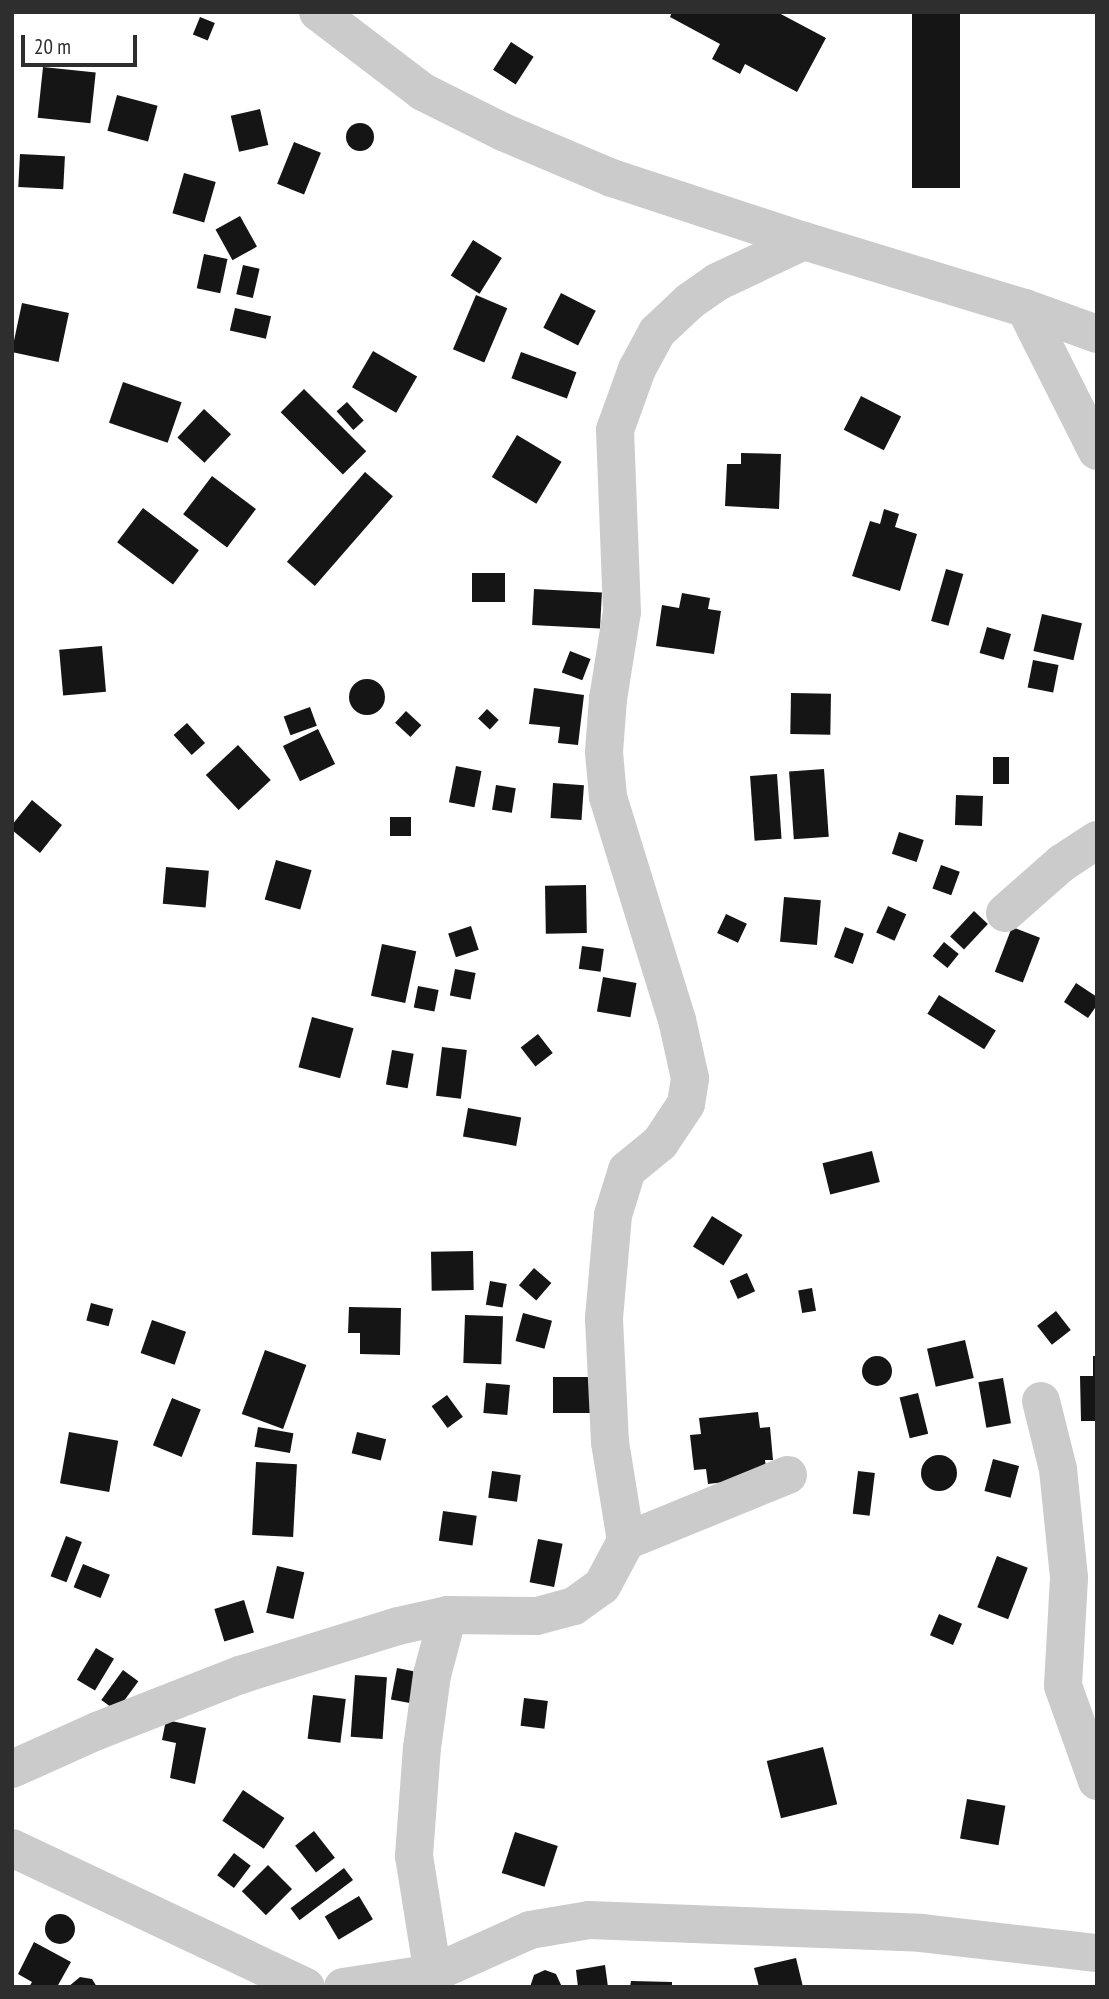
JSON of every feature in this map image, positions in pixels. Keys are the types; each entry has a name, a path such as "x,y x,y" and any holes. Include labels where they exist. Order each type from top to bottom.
{"street":[{"path":"318,12 423,92 503,132 612,178 804,242 1025,309 1097,334"},
{"path":"12,1769 97,1731 240,1675 398,1626 448,1615 537,1616 574,1606 602,1586 626,1541 610,1442 604,1318 613,1215 627,1170 660,1143 686,1104 690,1078 669,993 608,797 604,752 608,699 622,612 615,430 637,369 657,332 690,301 717,282 804,242"},
{"path":"1025,309 1097,451"},
{"path":"1005,913 1062,863 1097,840"},
{"path":"1041,1401 1058,1469 1069,1578 1063,1686 1097,1781"},
{"path":"626,1541 788,1475"},
{"path":"435,1980 422,1921 414,1856 425,1724 432,1675 448,1615"},
{"path":"12,1848 306,1987"},
{"path":"343,1987 435,1980 530,1930 589,1920 921,1933 1097,1953"}],"building":[{"path":"672,12 777,12 826,38 797,92 745,64 740,74 712,59 720,44 670,17"},
{"path":"912,12 960,12 960,188 912,188"},
{"path":"200,17 215,23 208,41 193,35"},
{"path":"511,42 534,57 516,84 493,70"},
{"path":"43,67 96,73 90,123 38,118"},
{"path":"117,95 158,106 148,142 107,131"},
{"path":"260,109 268,145 239,152 231,116"},
{"path":"360,123 370,127 374,137 370,147 360,151 350,147 346,137 350,127"},
{"path":"294,142 321,153 304,195 277,184"},
{"path":"20,154 65,156 63,189 18,187"},
{"path":"184,173 216,182 204,222 172,213"},
{"path":"240,216 257,247 232,260 216,230"},
{"path":"473,240 502,258 480,294 451,276"},
{"path":"204,254 227,259 220,293 197,288"},
{"path":"243,265 260,269 253,298 236,294"},
{"path":"561,293 596,311 578,345 543,328"},
{"path":"476,295 507,308 484,363 453,349"},
{"path":"22,303 69,313 59,362 12,352"},
{"path":"235,308 271,316 266,339 230,330"},
{"path":"373,351 417,376 396,413 352,387"},
{"path":"521,352 576,372 567,398 511,378"},
{"path":"123,382 182,402 168,443 109,423"},
{"path":"304,389 366,451 343,475 281,412"},
{"path":"861,396 901,416 884,450 844,430"},
{"path":"347,402 364,421 353,430 337,411"},
{"path":"204,409 231,434 204,463 177,438"},
{"path":"517,435 562,462 536,504 492,477"},
{"path":"741,453 781,454 779,509 725,506 727,464 741,464"},
{"path":"365,472 393,496 315,586 287,562"},
{"path":"212,476 256,509 227,547 183,514"},
{"path":"143,508 199,550 173,584 117,542"},
{"path":"884,509 899,514 895,527 917,534 900,591 852,576 870,521 880,524"},
{"path":"946,569 963,574 948,626 931,621"},
{"path":"472,573 505,573 505,602 472,602"},
{"path":"534,589 602,593 600,629 532,625"},
{"path":"682,593 710,598 708,609 721,611 714,654 656,646 662,605 679,608"},
{"path":"1042,614 1082,623 1073,660 1033,651"},
{"path":"987,627 1011,634 1004,660 980,653"},
{"path":"102,646 106,692 63,696 59,650"},
{"path":"570,651 591,659 582,680 562,672"},
{"path":"1033,660 1059,665 1053,692 1028,687"},
{"path":"367,679 380,684 385,697 380,710 367,715 354,710 349,697 354,684"},
{"path":"534,688 584,695 578,745 558,743 560,727 529,724"},
{"path":"791,693 831,694 830,735 790,734"},
{"path":"310,707 317,726 291,735 284,717"},
{"path":"487,709 499,720 490,729 478,719"},
{"path":"406,711 421,725 410,737 395,723"},
{"path":"187,723 205,743 192,755 174,735"},
{"path":"318,729 335,764 300,781 283,746"},
{"path":"238,745 271,780 239,810 206,775"},
{"path":"993,757 1009,757 1009,784 993,784"},
{"path":"456,766 482,771 474,807 449,802"},
{"path":"824,769 829,837 794,839 789,771"},
{"path":"777,774 782,839 755,841 750,776"},
{"path":"553,783 584,785 581,820 551,818"},
{"path":"496,785 516,788 512,813 492,810"},
{"path":"956,795 983,796 982,826 955,825"},
{"path":"32,800 62,825 40,853 12,830 12,825"},
{"path":"390,817 411,817 411,836 390,836"},
{"path":"899,832 924,840 917,862 892,854"},
{"path":"276,860 312,870 300,910 265,899"},
{"path":"941,865 960,872 951,895 932,888"},
{"path":"166,867 209,871 206,908 163,904"},
{"path":"586,885 587,933 546,934 545,886"},
{"path":"784,897 821,900 817,945 780,942"},
{"path":"888,906 906,914 894,941 876,932"},
{"path":"974,911 988,924 964,950 950,937"},
{"path":"726,914 747,924 738,943 717,933"},
{"path":"471,926 479,950 456,957 448,933"},
{"path":"845,927 864,934 853,964 834,957"},
{"path":"1012,927 1040,938 1023,983 995,972"},
{"path":"944,942 959,954 947,968 933,956"},
{"path":"382,944 416,951 405,1003 371,996"},
{"path":"582,946 604,949 601,972 579,969"},
{"path":"455,969 476,973 470,1000 450,996"},
{"path":"603,977 636,983 630,1017 597,1011"},
{"path":"1076,983 1097,997 1097,1005 1088,1018 1064,1002"},
{"path":"418,986 439,990 434,1012 414,1008"},
{"path":"939,995 996,1031 984,1049 927,1014"},
{"path":"312,1017 354,1028 340,1078 299,1067"},
{"path":"538,1034 553,1053 535,1066 521,1048"},
{"path":"442,1047 467,1050 461,1099 436,1096"},
{"path":"392,1050 414,1054 408,1088 386,1084"},
{"path":"468,1108 521,1117 516,1146 463,1137"},
{"path":"872,1151 880,1182 830,1194 823,1163"},
{"path":"712,1216 743,1235 723,1266 693,1247"},
{"path":"473,1251 474,1290 432,1291 431,1252"},
{"path":"534,1268 551,1283 536,1300 519,1285"},
{"path":"747,1273 755,1291 738,1299 730,1281"},
{"path":"490,1281 507,1284 503,1308 486,1305"},
{"path":"812,1288 816,1311 802,1313 798,1290"},
{"path":"91,1303 113,1309 109,1326 86,1320"},
{"path":"349,1307 401,1308 400,1355 360,1354 360,1333 348,1333"},
{"path":"1056,1311 1071,1330 1052,1345 1037,1326"},
{"path":"523,1313 552,1321 544,1349 515,1341"},
{"path":"465,1315 503,1316 501,1364 463,1363"},
{"path":"152,1320 186,1332 175,1365 141,1353"},
{"path":"965,1340 974,1378 936,1387 927,1349"},
{"path":"265,1350 306,1365 283,1429 242,1414"},
{"path":"877,1356 888,1360 892,1371 888,1382 877,1386 866,1382 862,1371 866,1360"},
{"path":"1093,1356 1097,1356 1097,1421 1081,1421 1080,1376 1093,1376"},
{"path":"553,1377 595,1377 595,1413 553,1413"},
{"path":"1003,1378 1011,1423 986,1428 978,1382"},
{"path":"486,1383 510,1385 507,1415 483,1413"},
{"path":"918,1393 928,1434 910,1438 900,1398"},
{"path":"447,1395 463,1417 447,1428 432,1406"},
{"path":"172,1398 201,1410 182,1457 153,1445"},
{"path":"758,1412 760,1428 770,1427 773,1460 765,1460 767,1477 708,1484 706,1469 694,1470 690,1435 701,1434 699,1418"},
{"path":"258,1427 293,1433 290,1453 255,1447"},
{"path":"69,1432 118,1441 109,1492 60,1483"},
{"path":"357,1432 386,1439 381,1461 352,1453"},
{"path":"939,1455 951,1461 957,1473 951,1485 939,1491 927,1485 921,1473 927,1461"},
{"path":"993,1459 1019,1466 1011,1498 984,1491"},
{"path":"256,1462 297,1464 293,1537 252,1535"},
{"path":"492,1471 521,1475 517,1502 488,1498"},
{"path":"858,1471 875,1473 870,1516 853,1514"},
{"path":"443,1511 477,1516 472,1545 439,1541"},
{"path":"66,1536 82,1542 66,1582 51,1576"},
{"path":"538,1539 563,1544 554,1587 530,1582"},
{"path":"997,1556 1028,1568 1008,1619 977,1607"},
{"path":"83,1564 110,1575 101,1598 74,1587"},
{"path":"277,1566 304,1572 293,1619 266,1613"},
{"path":"244,1600 254,1633 224,1642 214,1609"},
{"path":"939,1614 962,1624 953,1645 930,1635"},
{"path":"96,1648 114,1659 95,1691 77,1680"},
{"path":"397,1668 423,1673 416,1704 391,1699"},
{"path":"123,1670 138,1681 117,1711 101,1700"},
{"path":"355,1675 387,1677 383,1739 351,1737"},
{"path":"313,1695 346,1699 340,1743 308,1739"},
{"path":"524,1698 548,1701 544,1729 521,1726"},
{"path":"166,1720 206,1728 195,1784 170,1778 176,1743 162,1740"},
{"path":"823,1747 837,1804 781,1818 767,1761"},
{"path":"243,1790 284,1818 264,1849 222,1821"},
{"path":"967,1799 1005,1806 998,1845 960,1838"},
{"path":"314,1831 335,1858 316,1873 295,1846"},
{"path":"515,1832 558,1846 545,1887 502,1873"},
{"path":"234,1853 251,1866 234,1888 217,1875"},
{"path":"268,1865 292,1889 266,1915 242,1891"},
{"path":"344,1868 353,1880 300,1920 290,1908"},
{"path":"359,1896 373,1919 339,1940 325,1917"},
{"path":"60,1914 71,1918 75,1929 71,1940 60,1944 49,1940 45,1929 49,1918"},
{"path":"34,1942 71,1962 57,1987 29,1987 32,1982 18,1974"},
{"path":"796,1958 803,1987 759,1987 754,1968"},
{"path":"605,1965 608,1987 578,1987 576,1970"},
{"path":"545,1970 556,1974 562,1987 530,1987 534,1975"},
{"path":"80,1977 92,1979 97,1987 68,1987"},
{"path":"631,1981 672,1982 672,1987 630,1987"}]}
